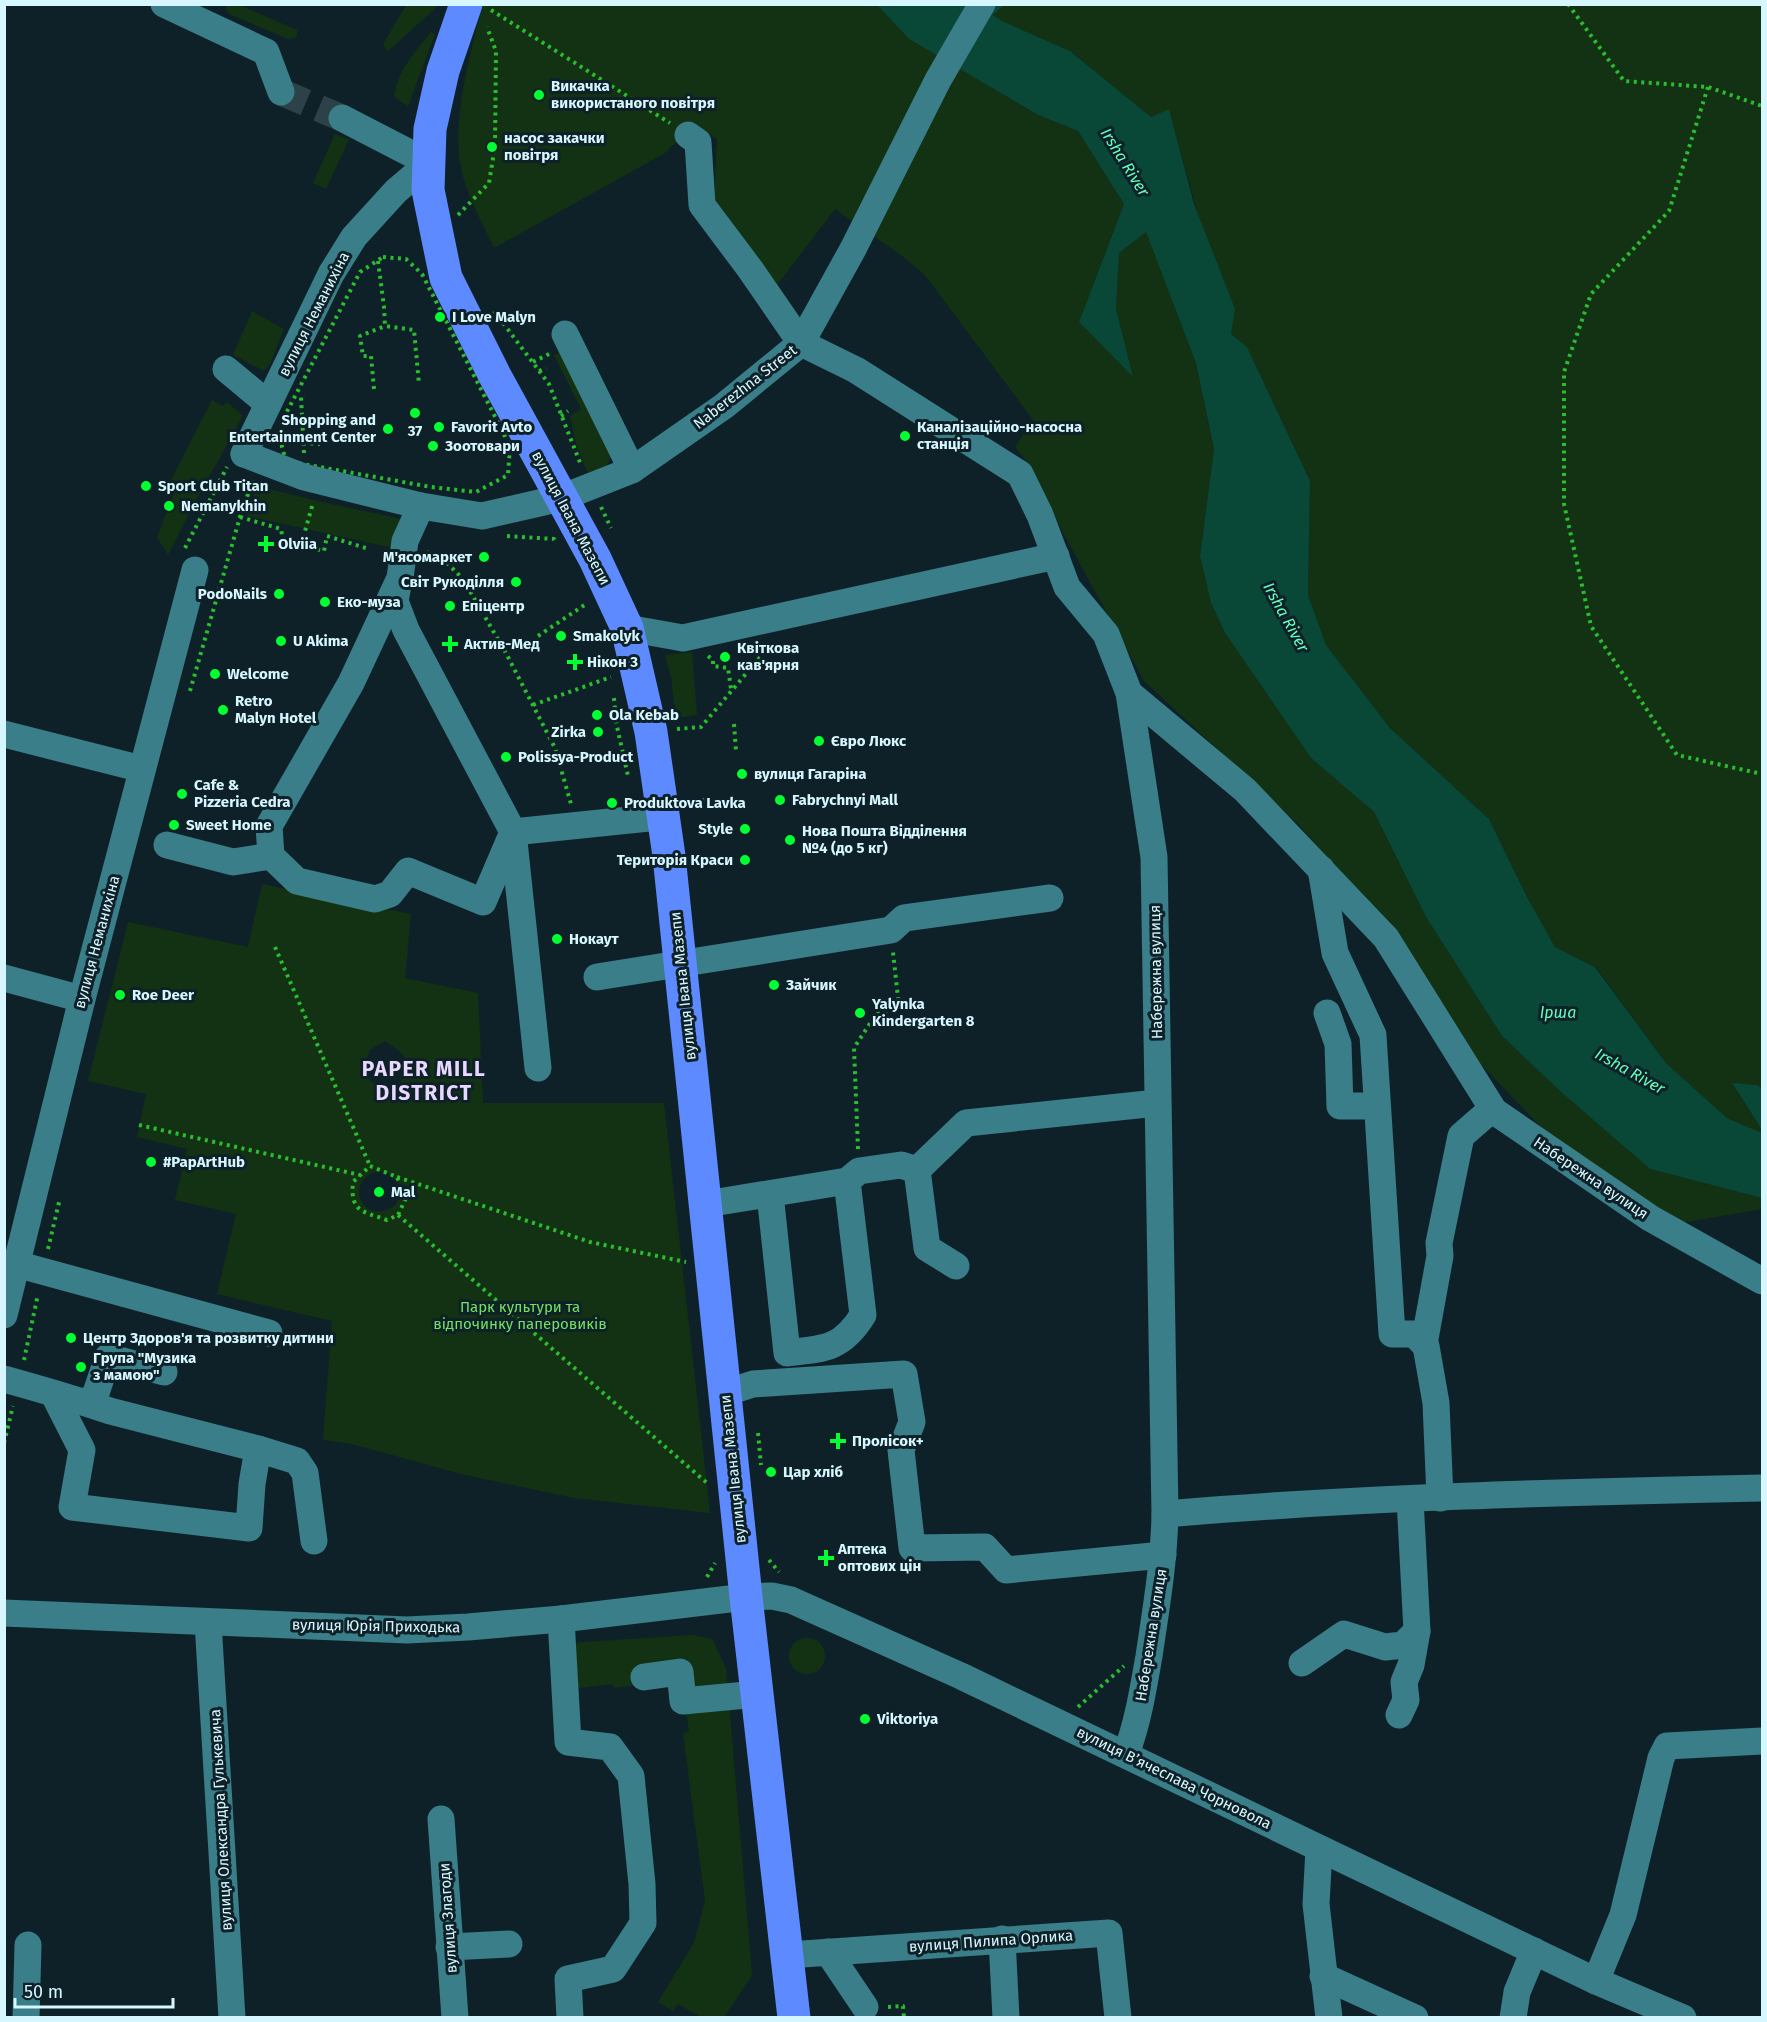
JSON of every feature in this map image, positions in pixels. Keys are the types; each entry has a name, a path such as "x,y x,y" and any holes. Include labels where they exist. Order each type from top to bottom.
{"main road":[{"name":"вулиця Івана Мазепи","path":"476,14 443,71 430,129 428,190 446,278 495,376 595,559 627,628 651,732 651,812 681,964 746,1597 794,2018"}],"street":[{"path":"164,4 267,52 281,92"},
{"path":"688,135 698,141 702,205 801,343 853,249 938,80 982,4"},
{"path":"342,118 429,163"},
{"name":"вулиця Неманихіна","path":"244,454 277,424 331,274 354,237 396,191 429,163"},
{"path":"565,334 632,470"},
{"name":"Naberezhna Street","path":"244,454 304,477 421,506 482,516 561,498 632,470 724,406 763,363 801,343 856,370 1020,474 1040,515 1067,587 1106,634 1130,693"},
{"path":"226,369 277,424 244,454"},
{"path":"421,506 405,541 395,601 406,630 513,832 538,1068"},
{"path":"627,628 683,638 1056,556"},
{"name":"вулиця Неманихіна","path":"4,1315 13,1252 195,570"},
{"path":"400,578 351,683 269,826 271,855 297,881 375,899 390,894 408,871 483,902 513,832"},
{"name":"Набережна вулиця","path":"1130,693 1245,790 1386,938 1492,1109 1650,1218 1762,1281"},
{"name":"Набережна вулиця","path":"1126,1754 1137,1722 1152,1638 1163,1555 1165,1514 1154,857 1130,693"},
{"path":"4,734 142,769"},
{"path":"513,832 577,825 651,812"},
{"path":"167,845 233,862 271,855"},
{"path":"1320,869 1335,953 1373,1035 1392,1334 1414,1334 1426,1346 1436,1403 1440,1498"},
{"path":"597,977 891,930 904,918 1050,898"},
{"path":"4,978 82,999"},
{"path":"1327,1013 1338,1044 1340,1106 1377,1106"},
{"path":"1338,1044 1373,1035"},
{"path":"917,1170 966,1123 1157,1103"},
{"path":"1424,1344 1440,1256 1438,1243 1461,1136 1492,1109"},
{"path":"706,1204 847,1181 859,1171 901,1165 917,1170"},
{"path":"917,1170 927,1248 956,1266"},
{"path":"770,1194 787,1353 828,1348 854,1330 863,1315 847,1181"},
{"path":"13,1252 269,1333"},
{"path":"810,1350 812,1380"},
{"path":"88,1403 96,1393 108,1357 164,1372"},
{"path":"725,1393 753,1384 904,1374 912,1422 901,1450 912,1548 985,1547 1006,1570 1163,1555"},
{"path":"4,1379 110,1411 297,1461 305,1473 314,1541"},
{"path":"53,1393 82,1450 72,1507 249,1528 252,1484 258,1449"},
{"path":"1165,1514 1410,1499 1762,1488"},
{"path":"1399,1715 1406,1700 1404,1682 1411,1665 1417,1631 1410,1499"},
{"name":"вулиця Вʼячеслава Чорновола","path":"746,1597 772,1596 792,1600 1126,1754 1596,1981 1683,2018"},
{"name":"вулиця Юрія Приходька","path":"4,1613 407,1630 561,1619 746,1597"},
{"path":"561,1619 567,1742 610,1748 631,1776 642,1884 643,1923 613,1969 568,1979 570,2018"},
{"name":"вулиця Олександра Гулькевича","path":"208,1622 232,2018"},
{"path":"1302,1663 1344,1634 1385,1647 1403,1645 1417,1631"},
{"path":"644,1677 680,1672 683,1701 758,1694"},
{"path":"1596,1981 1623,1915 1661,1758 1667,1746 1762,1741"},
{"name":"вулиця Злагоди","path":"441,1820 455,2018"},
{"path":"1319,1849 1316,1904 1329,2018"},
{"name":"вулиця Пилипа Орлика","path":"788,1955 1109,1933 1118,2018"},
{"path":"1002,1940 1006,2018"},
{"path":"449,1947 509,1944"},
{"path":"26,2018 28,1945"},
{"path":"1513,2018 1517,1992 1534,1951"},
{"path":"828,1952 865,2007"},
{"path":"1323,1976 1415,2018"}],"path":[{"path":"482,4 665,120"},
{"path":"1568,4 1624,81 1708,87 1762,106"},
{"path":"454,219 489,183 495,146 496,51 476,14"},
{"path":"1708,87 1669,211 1591,294 1587,305 1564,372 1564,504 1591,626 1677,755 1762,774"},
{"path":"383,257 406,260 422,273 510,446 508,475 476,492 431,487 286,461 277,424 360,272 378,261 383,257"},
{"path":"378,261 385,326"},
{"path":"374,389 371,356 363,356 360,336 385,326 414,330 419,384"},
{"path":"532,362 544,356"},
{"path":"539,371 546,368"},
{"path":"305,397 302,397 303,443 320,444"},
{"path":"561,416 568,411"},
{"path":"277,424 303,421"},
{"path":"301,545 313,502"},
{"path":"240,518 281,529 283,541 324,551 327,536 369,549"},
{"path":"405,541 446,562 463,579 555,748 577,825"},
{"path":"538,636 586,604"},
{"path":"683,638 713,660 713,666 728,668 731,689"},
{"path":"676,729 701,727 773,641"},
{"path":"533,705 612,677 609,667"},
{"path":"613,688 616,722 651,812"},
{"path":"734,723 736,751"},
{"path":"858,1151 854,1048 876,1014 899,1007 891,930"},
{"path":"275,948 370,1166 590,1242 689,1262"},
{"path":"139,1125 360,1175"},
{"path":"370,1166 353,1182 351,1198 360,1211 387,1220 398,1215 406,1198 397,1177"},
{"path":"398,1215 711,1487"},
{"path":"701,1582 708,1576 716,1560"},
{"path":"1077,1708 1113,1677 1152,1638"}],"green space":[{"path":"483,4 877,5 909,39 1038,115 1078,131 1124,204 1079,322 1132,376 1116,309 1119,253 1146,231 1196,363 1214,449 1200,556 1211,603 1225,633 1311,758 1374,812 1426,917 1502,1036 1561,1092 1650,1169 1762,1198 1762,1209 1676,1224 1567,1154 1472,1055 1410,951 1298,824 1144,681 1062,531 1031,467 1015,447 1033,420 925,275 902,256 835,209 777,285 714,199 717,139 694,125 665,153 494,248 464,180 458,139 463,92"},
{"path":"227,5 239,5 297,30 297,36 288,39 229,14"},
{"path":"406,5 439,5 388,51 384,43"},
{"path":"977,5 1762,5 1762,1088 1757,1085 1732,1084 1762,1133 1727,1118 1666,1063 1596,967 1555,947 1527,897 1489,819 1390,728 1326,645 1308,595 1310,481 1247,347 1231,334 1169,110 1151,117 1070,51 1002,21"},
{"path":"431,32 435,34 408,106 394,96 396,87 408,62"},
{"path":"335,134 349,139 326,189 313,183"},
{"path":"252,311 284,329 270,364 264,371 233,355"},
{"path":"562,352 613,450 607,465 595,475 587,471 576,444 570,416 581,409 554,355"},
{"path":"212,400 223,406 227,402 243,416 168,555 157,537 178,483 171,480"},
{"path":"256,486 401,519 393,548 247,516"},
{"path":"692,652 697,715 676,718 671,677 665,655"},
{"name":"Парк культури та відпочинку паперовиків","path":"262,884 411,914 405,978 478,993 483,1103 664,1103 710,1513 574,1498 461,1474 352,1444 323,1440 332,1321 217,1294 236,1214 175,1200 187,1149 137,1137 146,1094 88,1081 128,922 248,947","holes":["385,1041 410,1063 411,1071 397,1085 372,1083 363,1071 370,1050","376,1171 389,1174 398,1186 396,1204 385,1210 376,1211 368,1208 362,1202 359,1194 360,1186 366,1177"]},
{"path":"692,1635 712,1639 726,1668 752,1975 724,2017 701,2017 678,2004 673,2011 658,2002 694,1943 705,1901 683,1733 689,1732 680,1667 675,1680 614,1688 613,1684 570,1689 568,1643"},
{"path":"807,1638 819,1644 825,1656 819,1668 807,1674 795,1668 789,1656 795,1644"}],"water":[{"name":"Ірша","path":"877,5 977,5 1002,21 1070,51 1151,117 1169,109 1194,204 1235,309 1231,334 1247,347 1310,481 1308,595 1326,645 1390,728 1489,819 1527,897 1555,947 1595,967 1666,1063 1727,1118 1762,1133 1762,1198 1650,1169 1561,1092 1502,1036 1426,917 1374,812 1311,758 1225,633 1211,603 1200,556 1214,449 1196,363 1146,232 1119,253 1116,309 1133,377 1079,322 1124,204 1078,131 1038,115 909,39"},
{"path":"1732,1083 1757,1085 1762,1088 1762,1130"}],"waterway":[{"path":"988,15 1001,4"}],"tunnel":[{"path":"281,92 342,118"}],"place":[{"name":"Викачка використаного повітря","path":"539,95"},
{"name":"насос закачки повітря","path":"492,147"},
{"name":"I Love Malyn","path":"440,317"},
{"name":"37","path":"415,413"},
{"name":"Favorit Avto","path":"439,427"},
{"name":"Shopping and Entertainment Center","path":"388,429"},
{"name":"Каналізаційно-насосна станція","path":"905,436"},
{"name":"Зоотовари","path":"433,446"},
{"name":"Sport Club Titan","path":"146,486"},
{"name":"Nemanykhin","path":"169,506"},
{"name":"Olviia","path":"266,544"},
{"name":"М'ясомаркет","path":"484,557"},
{"name":"Світ Рукоділля","path":"516,582"},
{"name":"PodoNails","path":"279,594"},
{"name":"Еко-муза","path":"325,602"},
{"name":"Епіцентр","path":"450,606"},
{"name":"Smakolyk","path":"561,636"},
{"name":"U Akima","path":"281,641"},
{"name":"Актив-Мед","path":"450,644"},
{"name":"Квіткова кав'ярня","path":"725,657"},
{"name":"Нікон 3","path":"575,662"},
{"name":"Welcome","path":"215,674"},
{"name":"Retro Malyn Hotel","path":"223,710"},
{"name":"Ola Kebab","path":"597,715"},
{"name":"Zirka","path":"598,732"},
{"name":"Євро Люкс","path":"819,741"},
{"name":"Polissya-Product","path":"506,757"},
{"name":"вулиця Гагаріна","path":"742,774"},
{"name":"Cafe & Pizzeria Cedra","path":"182,794"},
{"name":"Fabrychnyi Mall","path":"780,800"},
{"name":"Produktova Lavka","path":"612,803"},
{"name":"Sweet Home","path":"174,825"},
{"name":"Style","path":"745,829"},
{"name":"Нова Пошта Відділення №4 (до 5 кг)","path":"790,840"},
{"name":"Територія Краси","path":"745,860"},
{"name":"Нокаут","path":"557,939"},
{"name":"Зайчик","path":"774,985"},
{"name":"Roe Deer","path":"120,995"},
{"name":"Yalynka Kindergarten 8","path":"860,1013"},
{"name":"#PapArtHub","path":"151,1162"},
{"name":"Mal","path":"379,1192"},
{"name":"Центр Здоров'я та розвитку дитини","path":"71,1338"},
{"name":"Група \"Музика з мамою\"","path":"81,1367"},
{"name":"Пролісок+","path":"838,1441"},
{"name":"Цар хліб","path":"771,1472"},
{"name":"Аптека оптових цін","path":"826,1558"},
{"name":"Viktoriya","path":"865,1719"}],"district":[{"name":"PAPER MILL DISTRICT","path":"424,1081"}],"water label":[{"name":"Irsha River","path":"1125,162"},
{"name":"Irsha River","path":"1286,617"},
{"name":"Irsha River","path":"1630,1071"}]}
